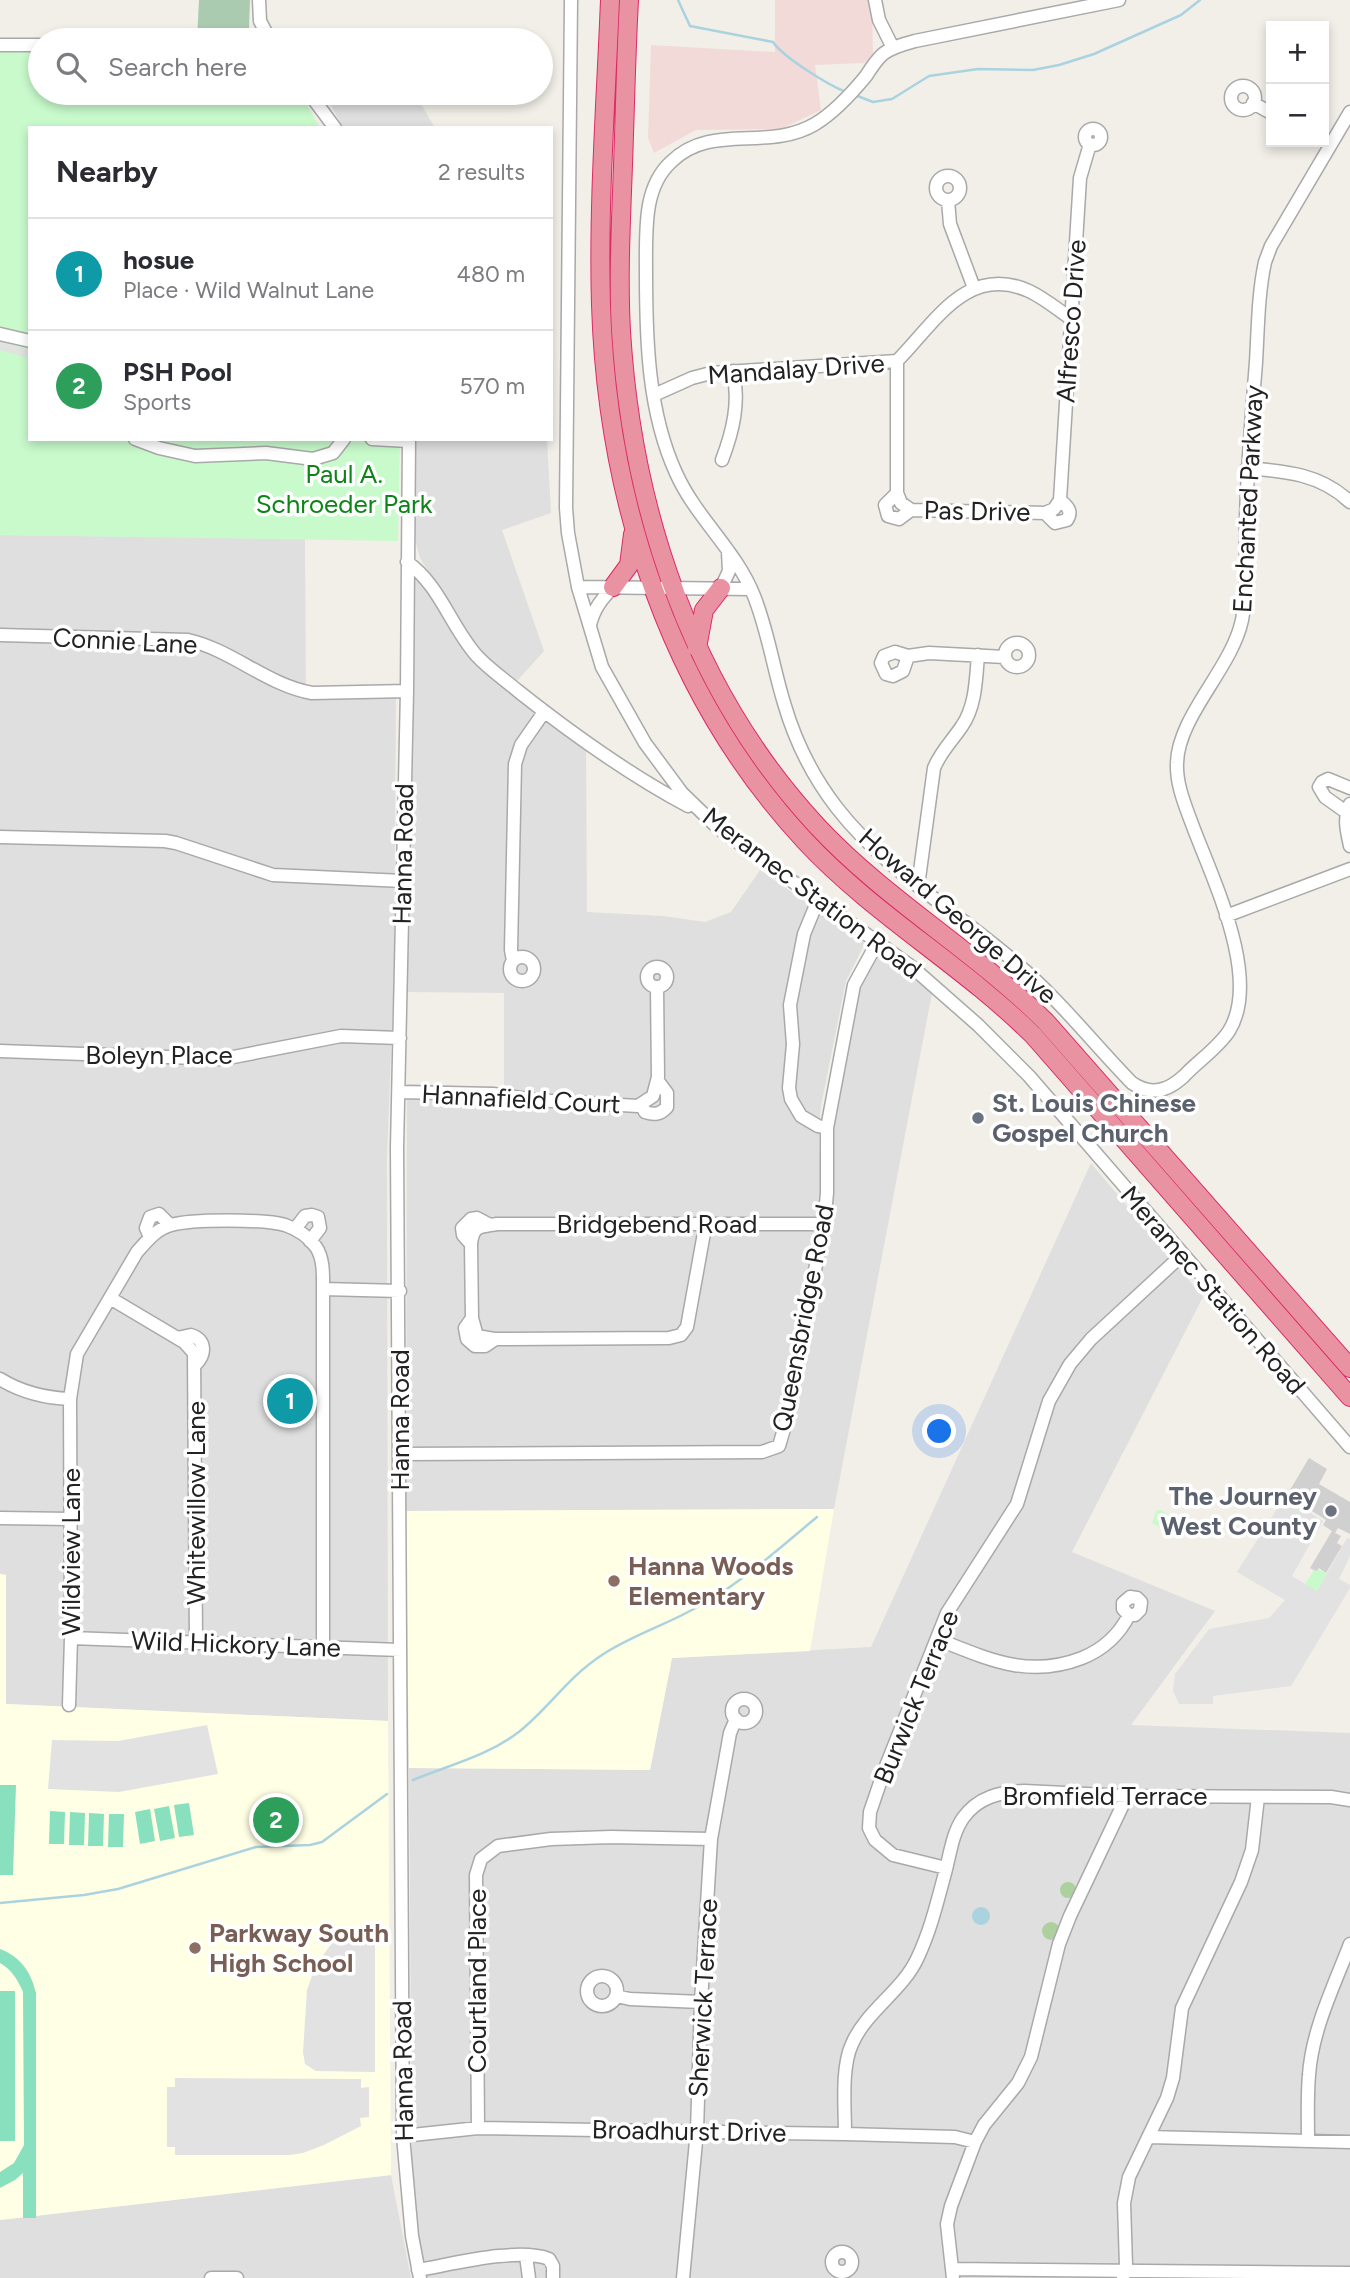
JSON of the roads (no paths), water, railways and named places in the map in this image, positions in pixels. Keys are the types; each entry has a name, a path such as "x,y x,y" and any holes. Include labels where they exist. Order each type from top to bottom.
{"highway":[{"path":"610,0 601,304 609,402 620,468 634,527 653,588 678,653 708,711 744,767 785,819 854,888 984,990 1032,1035 1350,1397"},
{"path":"630,6 620,234 621,332 627,396 638,461 653,524 673,588 697,648 728,707 776,778 812,820 867,874 998,976 1046,1021 1350,1368"},
{"path":"613,587 629,565 634,527"},
{"path":"697,648 704,610 721,588"}],"street":[{"path":"259,0 260,21 264,28"},
{"name":"Meramec Station Road","path":"571,0 566,508 578,587 602,667 645,743 682,793 701,813 912,967 1029,1076 1350,1447"},
{"path":"875,0 879,20 893,48"},
{"name":"Howard George Drive","path":"1119,0 915,41 893,48 880,56 844,100 819,121 794,134 765,139 714,140 693,146 672,161 661,174 649,203 646,255 647,321 654,395 662,439 675,472 693,504 727,548 751,589 765,627 786,710 814,772 850,824 883,858 1040,983 1132,1083 1150,1091"},
{"path":"0,45 28,45"},
{"path":"1253,103 1266,110"},
{"path":"318,105 334,126"},
{"name":"Enchanted Parkway","path":"1329,139 1350,112"},
{"name":"Alfresco Drive","path":"1053,507 1080,178 1090,144"},
{"name":"Enchanted Parkway","path":"1150,1091 1172,1086 1219,1043 1234,1020 1240,985 1239,967 1226,916 1184,801 1177,764 1183,737 1231,652 1242,618 1247,467 1265,262 1323,147"},
{"path":"948,200 950,224 974,288 991,284 1010,285 1028,291 1070,318"},
{"name":"Mandalay Drive","path":"654,395 692,378 711,373 897,361 938,316 964,293 974,288"},
{"path":"0,334 28,341"},
{"name":"Pas Drive","path":"897,361 903,502 1053,507"},
{"path":"722,460 735,416 736,384 733,371"},
{"path":"140,441 195,456 266,453 313,459 333,453 342,441"},
{"name":"Hanna Road","path":"409,441 407,691 397,1148 400,1291 403,2136 412,2236 419,2274"},
{"path":"1247,467 1292,471 1309,476 1332,488 1350,502"},
{"path":"721,588 729,571 727,548"},
{"path":"407,562 428,580 449,617 480,659 544,712 649,785 701,813"},
{"path":"578,587 751,589"},
{"path":"589,627 600,601 613,587"},
{"name":"Connie Lane","path":"0,635 188,640 212,646 299,691 407,691"},
{"path":"908,656 929,653 1005,657"},
{"path":"918,886 934,768 938,757 969,714 978,655"},
{"path":"513,961 511,950 515,764 521,745 544,712"},
{"path":"1350,788 1328,779 1319,787 1325,797 1348,808 1345,822 1350,846"},
{"path":"0,836 137,839 176,843 273,875 403,881"},
{"path":"1226,916 1350,869"},
{"path":"818,900 804,934 790,1005 793,1044 789,1088 791,1099 801,1116 827,1128"},
{"name":"Queensbridge Road","path":"400,1454 762,1452 779,1446 824,1224 827,1128 854,985 877,943"},
{"name":"Hannafield Court","path":"400,1092 493,1094 534,1100 641,1104 653,1096 658,1081 657,987"},
{"name":"Boleyn Place","path":"0,1051 223,1059 341,1036 400,1038"},
{"name":"Hannafield Court","path":"641,1104 645,1112 653,1114 662,1112 667,1107 667,1093 658,1081"},
{"path":"310,1241 320,1228 318,1217 312,1214 305,1216 295,1229 310,1241 320,1254 323,1289 323,1647"},
{"name":"Wildview Lane","path":"69,1704 70,1399 77,1354 137,1252 150,1237 170,1225 212,1221 273,1223 295,1229"},
{"path":"472,1318 465,1328 467,1339 475,1346 485,1346 494,1339 669,1338 681,1335 687,1327 706,1222"},
{"name":"Bridgebend Road","path":"494,1339 477,1336 472,1318 471,1244 472,1233 477,1228 490,1225 706,1222 824,1224"},
{"name":"Burwick Terrace","path":"946,1868 893,1855 876,1840 869,1828 870,1812 884,1771 947,1613 1017,1504 1049,1401 1070,1364 1090,1339 1182,1255"},
{"path":"323,1289 400,1291"},
{"name":"Whitewillow Lane","path":"110,1298 177,1338 194,1353 197,1643"},
{"path":"0,1379 35,1394 53,1399 70,1399"},
{"path":"0,1518 71,1519"},
{"path":"937,1639 993,1661 1011,1665 1054,1666 1091,1654 1102,1647 1120,1631 1129,1615"},
{"name":"Wild Hickory Lane","path":"71,1638 400,1650"},
{"name":"Sherwick Terrace","path":"682,2278 697,2131 701,2003 711,1839 730,1733 736,1719"},
{"name":"Bromfield Terrace","path":"845,2134 847,2062 852,2043 865,2023 915,1963 932,1922 954,1835 963,1818 975,1805 990,1796 1024,1791 1127,1796 1331,1797 1350,1801"},
{"path":"1127,1796 1059,1944 1031,2057 1017,2083 984,2125 975,2142 947,2224 953,2274 1350,2273"},
{"path":"1124,2274 1124,2203 1129,2176 1167,2098 1182,2008 1241,1882 1252,1850 1258,1797"},
{"name":"Courtland Place","path":"478,2128 476,1875 481,1859 498,1846 551,1839 711,1839"},
{"path":"1308,2141 1311,2058 1319,2028 1350,1944"},
{"path":"616,1996 701,2003"},
{"name":"Broadhurst Drive","path":"403,2136 478,2128 955,2137 975,2142"},
{"path":"1148,2137 1350,2142"},
{"path":"419,2274 494,2257 539,2255 549,2259 553,2266 553,2278"},
{"path":"526,2256 529,2278"},
{"path":"211,2278 237,2278"}],"water":[{"path":"981,1907 987,1910 990,1916 987,1922 981,1925 975,1922 972,1916 975,1910"}],"waterway":[{"path":"678,0 690,26 773,42 806,70 846,92"},
{"path":"855,95 873,102 892,99 929,76 978,69 1033,70 1059,65 1094,54 1181,15 1200,0"},
{"path":"413,1780 482,1754 508,1740 602,1655 723,1592 817,1517"},
{"path":"0,1903 118,1889 256,1847 322,1842 387,1794"}],"place":[{"name":"St. Louis Chinese Gospel Church","path":"978,1118"},
{"name":"hosue","path":"290,1401"},
{"name":"The Journey West County","path":"1331,1511"},
{"name":"Hanna Woods Elementary","path":"614,1581"},
{"name":"PSH Pool","path":"276,1820"},
{"name":"Parkway South High School","path":"195,1948"}],"park label":[{"name":"Paul A. Schroeder Park","path":"344,489"}]}
